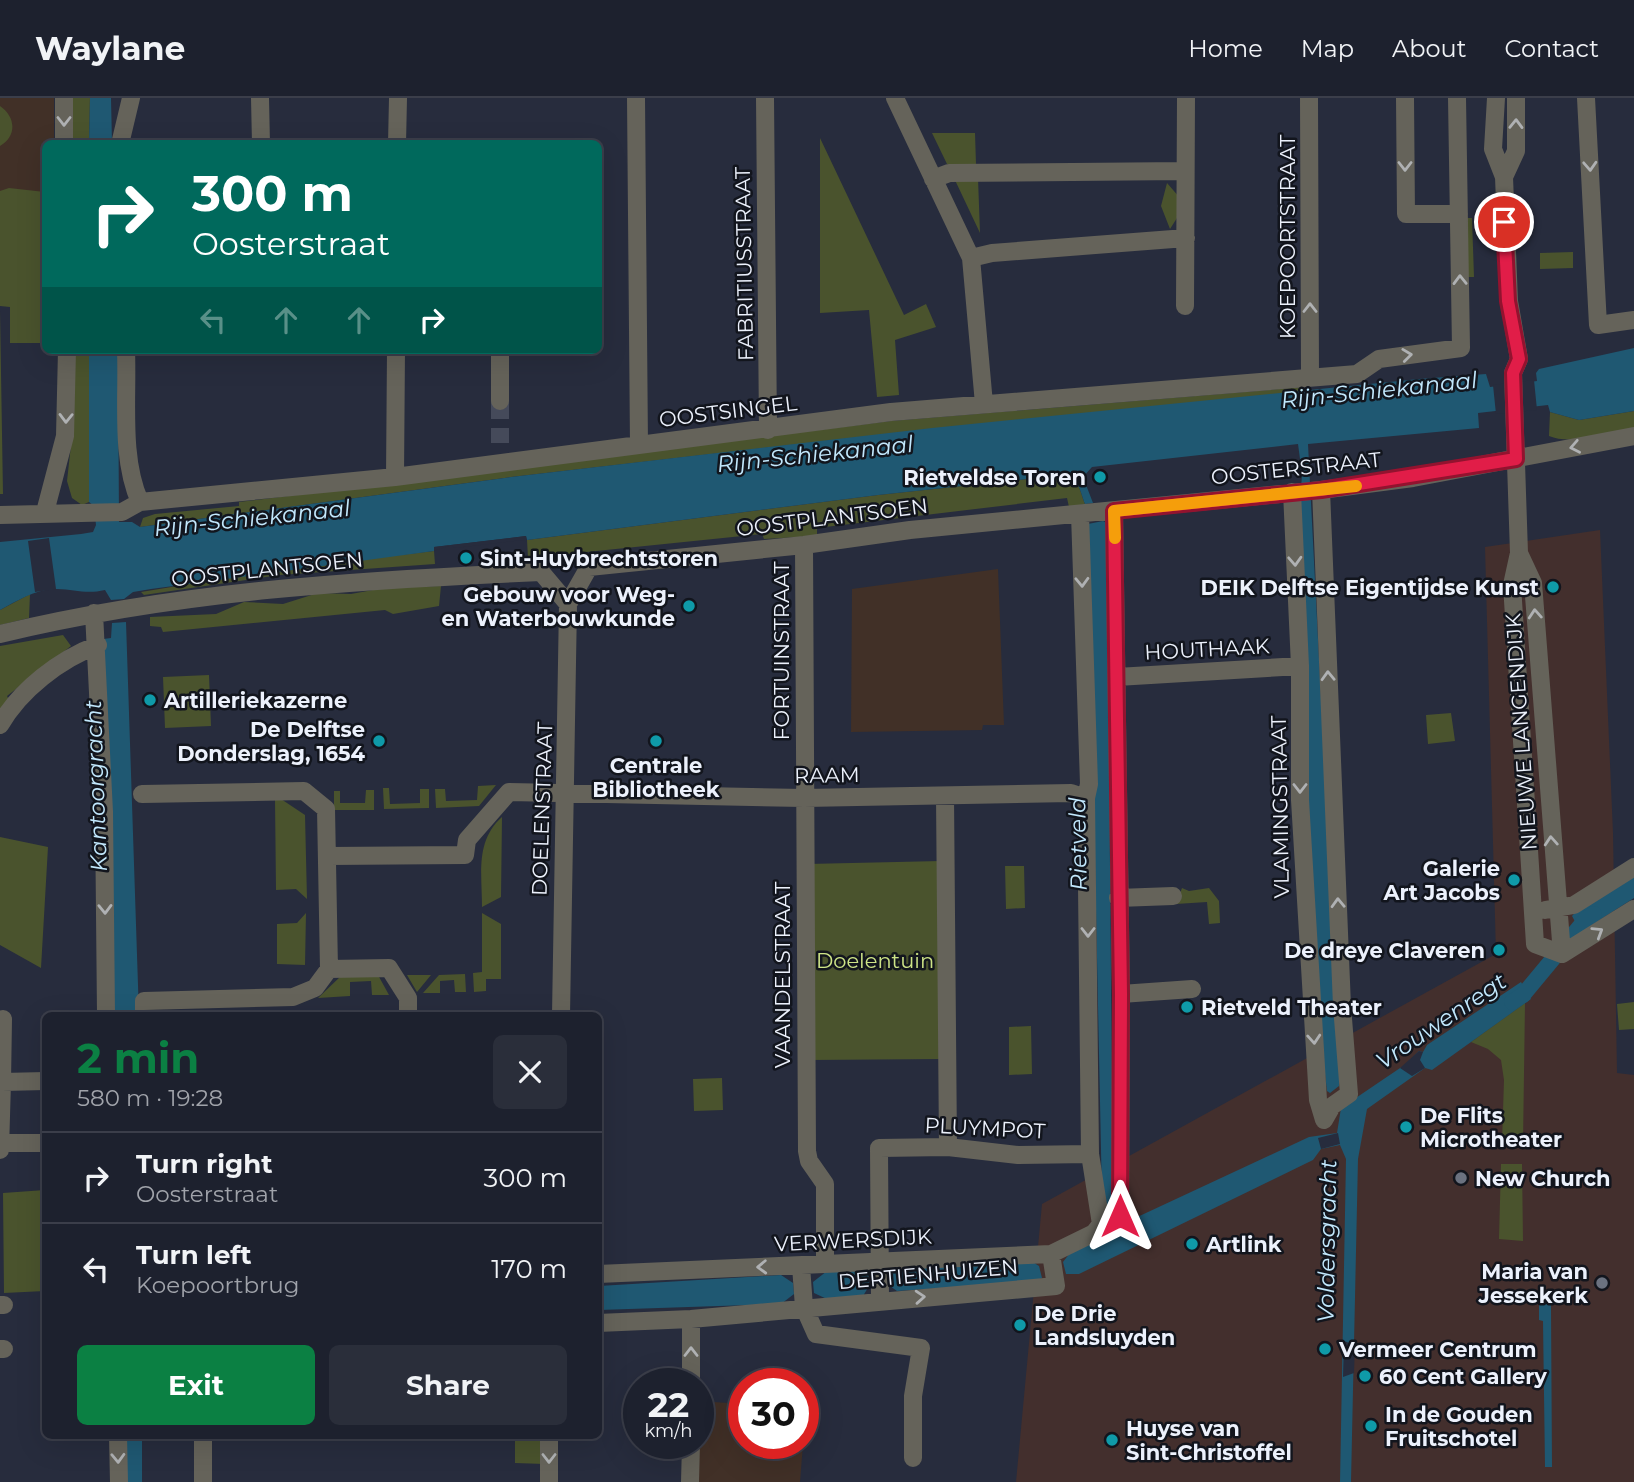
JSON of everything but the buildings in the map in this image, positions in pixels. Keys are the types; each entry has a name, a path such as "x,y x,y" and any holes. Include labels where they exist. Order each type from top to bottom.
{"street":[{"path":"64,98 64,140"},
{"path":"121,140 131,98"},
{"path":"260,98 261,140"},
{"path":"397,140 398,98"},
{"path":"636,98 639,445"},
{"name":"FABRITIUSSTRAAT","path":"765,98 768,430"},
{"path":"895,98 971,258 984,404"},
{"path":"1185,306 1186,98"},
{"name":"KOEPOORTSTRAAT","path":"1309,98 1310,376"},
{"path":"1405,98 1406,214 1459,214 1457,98"},
{"path":"1496,98 1493,149 1504,177"},
{"path":"1504,177 1516,151 1516,98"},
{"path":"1586,98 1598,325 1634,320"},
{"path":"933,179 949,173 1185,171"},
{"name":"NIEUWE LANGENDIJK","path":"1504,177 1508,301 1505,361 1513,378 1519,552 1512,585 1532,911 1547,949 1559,935 1533,583 1519,552"},
{"name":"OOSTSINGEL","path":"0,515 122,512 141,502 395,477 891,412 1357,374 1378,359 1461,348 1459,214"},
{"path":"971,258 992,253 1186,238"},
{"path":"45,512 65,436 67,354"},
{"path":"126,354 130,464 133,485 141,502"},
{"path":"395,477 396,354"},
{"path":"500,354 500,401"},
{"path":"1634,436 1634,443"},
{"name":"OOSTERSTRAAT","path":"1096,513 1306,491 1516,459 1634,436"},
{"path":"500,443 501,463"},
{"name":"VLAMINGSTRAAT","path":"1306,491 1342,1006 1338,1104 1318,1100 1304,884 1300,666 1306,491"},
{"path":"1096,513 1117,677 1121,994 1111,1220"},
{"path":"1096,513 1089,784 1086,798 1090,1154 1111,1220"},
{"name":"OOSTPLANTSOEN","path":"589,567 804,545 910,530 1096,513"},
{"name":"FORTUINSTRAAT","path":"804,545 804,798"},
{"name":"DOELENSTRAAT","path":"561,1012 562,817 567,793 568,604 589,567"},
{"name":"OOSTPLANTSOEN","path":"0,634 110,611 327,583 541,572 568,604"},
{"path":"106,1012 104,812 98,645 110,611"},
{"path":"0,725 9,709 38,682 74,655 98,645"},
{"name":"HOUTHAAK","path":"1117,677 1300,666"},
{"path":"142,794 304,790 326,809 328,856 329,969 314,988 293,998 144,1008"},
{"name":"RAAM","path":"328,856 464,855 467,840 509,792 804,798 1071,793 1086,798"},
{"path":"946,796 948,1147"},
{"name":"VAANDELSTRAAT","path":"804,798 807,1152 809,1161 825,1184 825,1264"},
{"path":"1532,911 1574,905 1634,867"},
{"path":"1118,898 1172,895"},
{"path":"1547,949 1634,909"},
{"path":"329,969 389,968 408,1007"},
{"path":"1121,994 1192,989"},
{"path":"3,1019 1,1136 42,1142"},
{"path":"2,1075 42,1081"},
{"name":"PLUYMPOT","path":"879,1265 879,1149 948,1147 1018,1154 1090,1154"},
{"name":"VERWERSDIJK","path":"602,1274 802,1270 825,1264 879,1265 1051,1257 1094,1233 1111,1220"},
{"name":"DERTIENHUIZEN","path":"803,1302 1055,1283 1051,1257"},
{"path":"879,1265 880,1295"},
{"path":"802,1270 803,1302 816,1334 921,1348 913,1396 913,1458"},
{"path":"602,1323 691,1319 803,1302"},
{"path":"691,1319 691,1368"},
{"path":"118,1439 119,1482"},
{"path":"203,1439 203,1482"},
{"path":"549,1439 549,1482"},
{"path":"690,1482 691,1459"}],"shaded area":[{"path":"0,98 54,98 54,140 42,140 42,195 0,199"},
{"path":"1600,530 1613,833 1617,1073 1634,1075 1634,1482 1016,1482 1042,1204 1496,954 1485,547"},
{"path":"998,569 1004,725 983,725 982,730 851,732 852,589"},
{"path":"714,1402 728,1403 728,1459 802,1459 800,1482 694,1482 695,1459 714,1459"}],"green space":[{"path":"69,98 90,98 89,140 69,140"},
{"path":"0,106 12,121 12,132 0,146"},
{"path":"932,133 975,133 976,164 947,164"},
{"path":"820,138 904,315 926,304 936,327 895,340 899,395 877,397 869,310 820,313"},
{"path":"954,178 978,178 980,233"},
{"path":"1167,183 1180,198 1177,218 1170,229 1161,206"},
{"path":"9,188 42,192 42,343 10,343 10,307 0,306 0,191"},
{"path":"1461,218 1472,218 1474,277 1463,277"},
{"path":"1573,252 1573,268 1540,269 1540,253"},
{"path":"0,311 3,494 0,494"},
{"path":"70,354 89,354 89,502 82,505 72,498 67,481 71,445"},
{"path":"1304,387 1304,393 852,438 511,477 140,527 143,518 155,514 239,506 239,502 891,421"},
{"path":"1634,411 1634,428 1580,439 1558,439 1549,436 1550,412 1579,420"},
{"path":"1064,475 1076,482 1085,504 1069,507 1067,498 817,528 817,536 764,539 762,534 528,558 527,540 878,495"},
{"path":"434,551 435,564 280,575 144,595 141,592 280,569"},
{"path":"441,586 439,606 393,614 385,610 163,632 161,627 150,626 150,617 216,614 244,602 283,604 318,593 351,594 384,588"},
{"path":"30,594 29,618 0,625 0,610"},
{"path":"63,635 71,646 7,696 9,700 0,709 0,646"},
{"path":"209,675 211,726 165,728 163,677"},
{"path":"1451,713 1455,741 1428,744 1426,715"},
{"path":"496,785 479,806 436,808 435,789 445,789 446,801 477,800 478,786"},
{"path":"383,788 389,788 390,804 420,803 420,789 429,789 429,808 384,809"},
{"path":"366,790 374,790 374,810 334,810 334,791 340,791 340,803 365,803"},
{"path":"281,799 305,815 307,899 296,889 276,890 275,800"},
{"path":"502,817 501,897 482,907 481,870 484,847 493,826"},
{"path":"0,837 48,847 41,968 0,945"},
{"name":"Doelentuin","path":"941,861 943,1059 809,1060 807,864"},
{"path":"1005,866 1024,866 1025,908 1006,909"},
{"path":"1182,888 1189,891 1209,888 1219,901 1220,923 1209,924 1207,902 1176,904"},
{"path":"306,913 305,965 277,964 277,924 297,923"},
{"path":"482,913 501,924 501,979 486,979 486,991 474,992 473,973 482,972"},
{"path":"465,974 466,992 455,992 454,980 440,981 440,993 423,993 439,975"},
{"path":"378,975 389,995 372,995 371,981 350,982 350,996 318,998 341,976"},
{"path":"407,975 431,975 417,992"},
{"path":"1634,1002 1634,1029 1619,1030 1617,1004"},
{"path":"1525,1003 1523,1143 1502,1143 1504,1080 1501,1060 1488,1049 1471,1042"},
{"path":"1031,1026 1032,1074 1009,1075 1009,1027"},
{"path":"722,1078 723,1110 694,1111 693,1079"},
{"path":"1501,1164 1522,1164 1523,1241 1499,1239"},
{"path":"42,1190 42,1291 4,1293 3,1193"},
{"path":"515,1439 545,1439 545,1464 515,1463"}],"water":[{"path":"90,98 111,98 112,140 89,140"},
{"name":"Rijn-Schiekanaal","path":"1634,348 1634,411 1579,420 1550,412 1548,405 1478,413 1479,428 1308,444 1340,1069 1339,1086 1330,1093 1327,1091 1324,1066 1308,802 1300,506 1302,474 1298,444 1092,467 1083,477 1093,503 1085,504 1076,482 1064,475 878,495 527,540 526,536 434,547 434,551 133,592 124,599 111,600 105,590 46,590 26,596 0,610 0,542 93,532 96,525 94,506 89,502 89,354 118,354 119,522 132,522 140,527 511,477 932,428 1486,374 1490,387 1537,381 1536,373 1539,369"},
{"path":"1103,521 1107,523 1113,1209 1118,1226 1309,1137 1337,1133 1341,1108 1406,1064 1419,1051 1423,1052 1427,1045 1521,982 1531,999 1432,1070 1425,1068 1367,1109 1358,1159 1351,1482 1340,1482 1346,1159 1340,1145 1321,1149 1313,1160 1079,1274 1066,1274 1063,1262 1070,1253 1100,1237 1102,1198 1088,524"},
{"path":"126,622 139,1012 114,1012 103,639 111,638 112,623"},
{"path":"1634,874 1634,898 1587,928 1579,929 1572,916 1580,907"},
{"path":"1028,1259 1039,1266 1042,1278 1033,1282 897,1291 887,1284 886,1273 894,1267"},
{"path":"861,1269 868,1274 869,1286 863,1296 829,1300 814,1293 813,1282 827,1271"},
{"path":"781,1275 793,1283 794,1294 781,1304 602,1310 602,1286"},
{"path":"1539,1300 1550,1300 1551,1306 1552,1467 1545,1467 1543,1321 1539,1320"},
{"path":"125,1439 142,1439 142,1482 127,1482"}],"pier":[{"path":"1534,380 1537,410 1496,414 1493,385"},
{"path":"526,536 527,542 523,540 455,548 451,545 434,551 434,547"},
{"path":"49,538 56,589 35,592 28,541"},
{"path":"1419,1051 1423,1052 1420,1060 1425,1068 1412,1076 1400,1068"},
{"path":"1338,1133 1340,1144 1321,1149 1318,1138"},
{"path":"1344,1341 1355,1345 1354,1373 1343,1377"}],"waterway":[{"name":"Vrouwenregt","path":"1512,1002 1523,995 1586,919 1594,914"}],"tunnel":[{"path":"500,401 500,443"}],"slow traffic":[{"path":"1115,538 1114,511 1356,486"}],"place":[{"name":"Rietveldse Toren","path":"1100,477"},
{"name":"Sint-Huybrechtstoren","path":"466,558"},
{"name":"DEIK Delftse Eigentijdse Kunst","path":"1553,587"},
{"name":"Gebouw voor Weg- en Waterbouwkunde","path":"689,606"},
{"name":"Artilleriekazerne","path":"150,700"},
{"name":"De Delftse Donderslag, 1654","path":"379,741"},
{"name":"Centrale Bibliotheek","path":"656,741"},
{"name":"Galerie Art Jacobs","path":"1514,880"},
{"name":"De dreye Claveren","path":"1499,950"},
{"name":"Rietveld Theater","path":"1187,1007"},
{"name":"De Flits Microtheater","path":"1406,1127"},
{"name":"New Church","path":"1461,1178"},
{"name":"Artlink","path":"1192,1244"},
{"name":"Maria van Jessekerk","path":"1602,1283"},
{"name":"De Drie Landsluyden","path":"1020,1325"},
{"name":"Vermeer Centrum","path":"1325,1349"},
{"name":"60 Cent Gallery","path":"1365,1376"},
{"name":"In de Gouden Fruitschotel","path":"1371,1426"},
{"name":"Huyse van Sint-Christoffel","path":"1112,1440"}],"route":[{"path":"1120,1216 1121,994 1114,511 1321,490 1413,478 1516,459 1513,373 1519,359 1508,301 1504,222"}],"water label":[{"name":"Kantoorgracht","path":"96,786"},
{"name":"Rietveld","path":"1078,844"},
{"name":"Voldersgracht","path":"1327,1241"}]}
